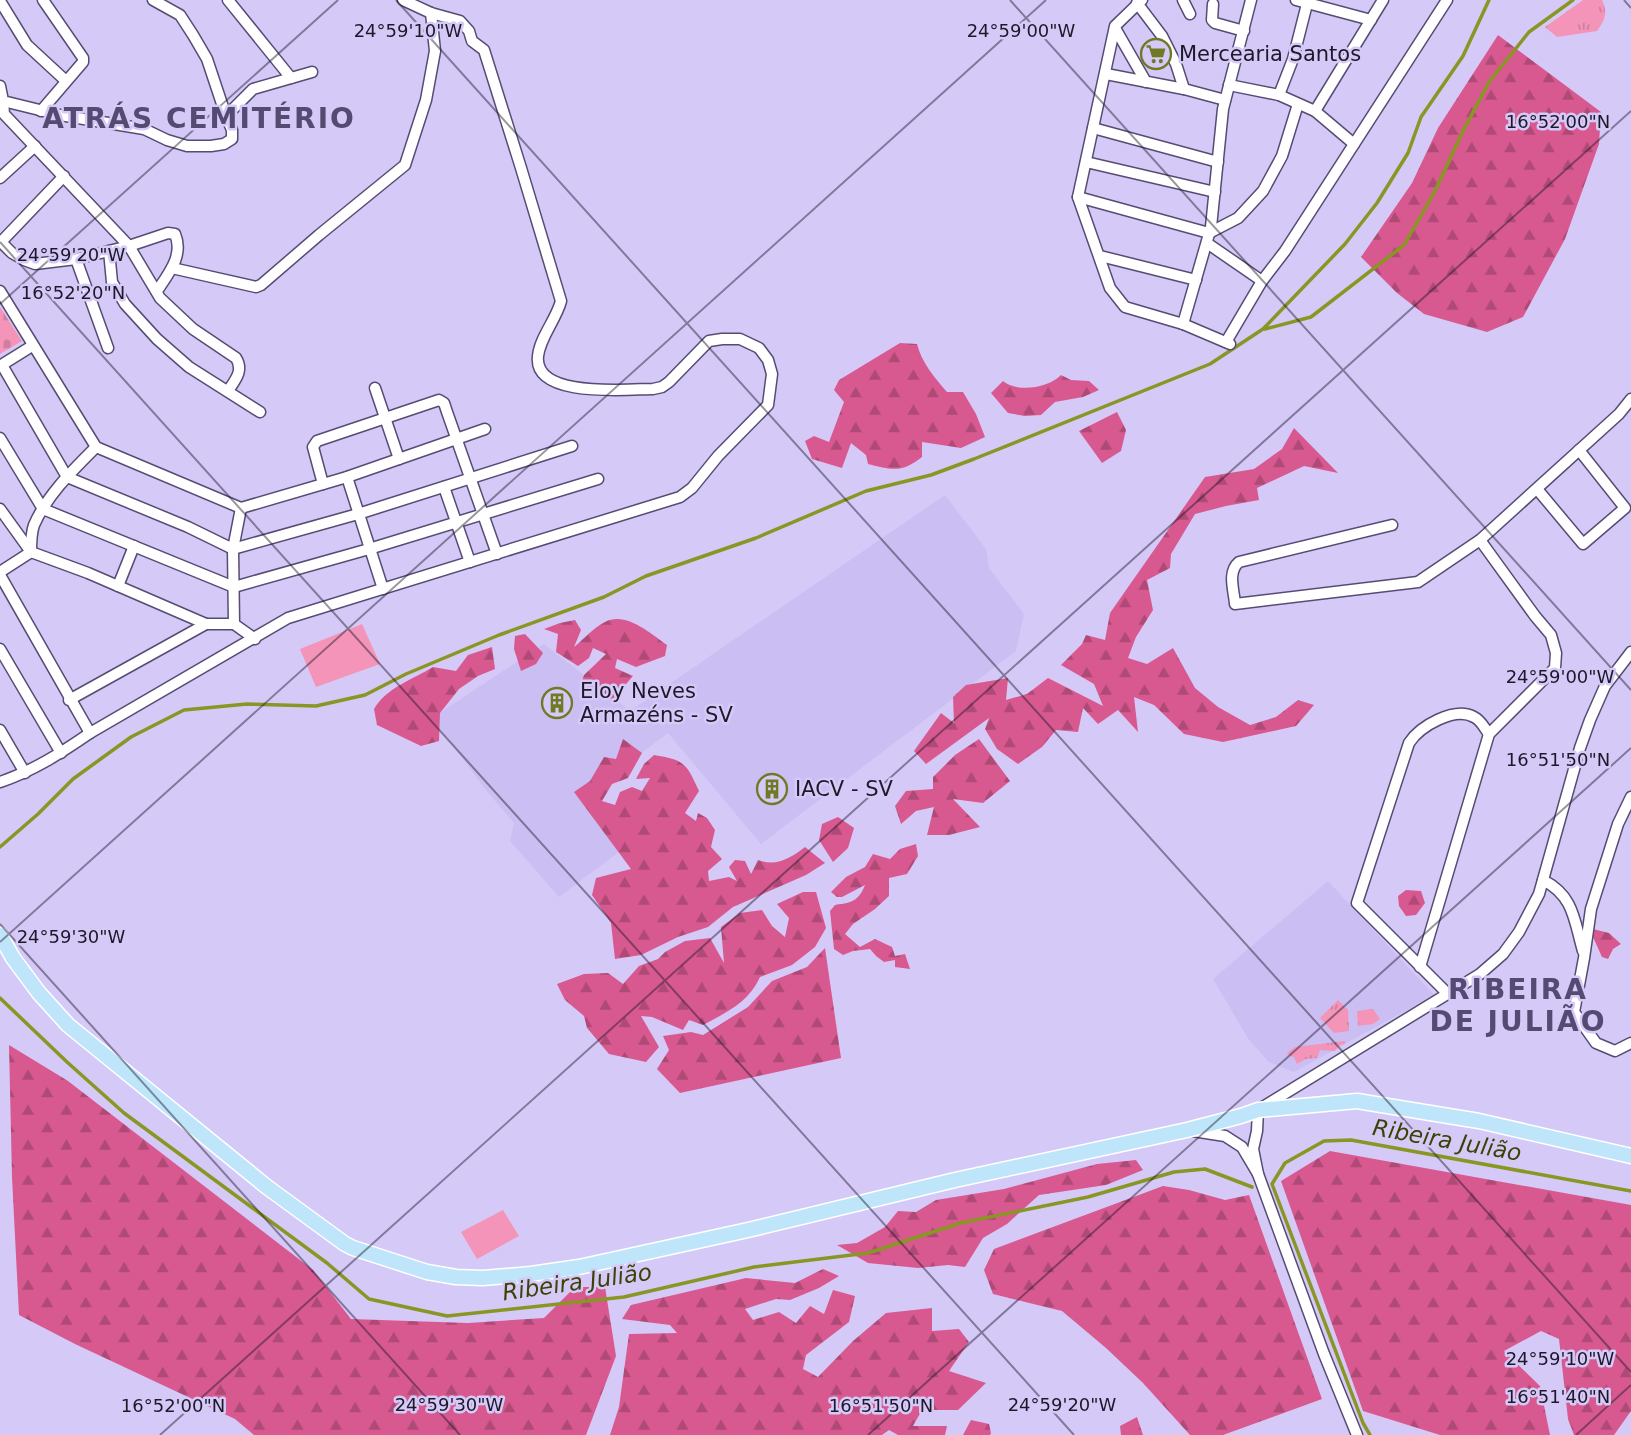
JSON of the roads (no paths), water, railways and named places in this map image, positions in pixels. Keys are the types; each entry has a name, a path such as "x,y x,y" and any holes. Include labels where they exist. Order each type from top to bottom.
{"main road":[{"path":"0,936 13,958 68,1025 267,1187 345,1244 389,1261 443,1275 483,1278 579,1267 1187,1130 1258,1110 1357,1101 1479,1121 1631,1156"}],"street":[{"path":"41,111 83,61 43,0"},
{"path":"2,102 144,128 167,140 187,146 224,144 232,139 232,130 206,60 193,35 180,15 153,0"},
{"path":"228,0 291,78"},
{"path":"0,782 24,773 61,753 90,733 288,618 680,497 692,488 718,456 768,405 772,374 768,359 759,348 740,339 709,341 669,382 653,389 578,389 562,386 549,379 537,362 538,353 561,301 484,50 472,41 460,21 431,13 402,0"},
{"path":"1183,0 1191,14"},
{"path":"1183,324 1208,238 1225,100 1251,0"},
{"path":"1315,111 1383,0"},
{"path":"1184,89 1162,36 1140,2 1115,28 1079,197 1110,288 1125,307 1183,324 1228,343 1262,281 1285,251 1447,0"},
{"path":"0,1 27,45 66,81"},
{"path":"1279,95 1293,59 1304,1 1371,20"},
{"path":"1213,4 1211,16 1215,23 1244,31"},
{"path":"172,268 256,287 261,285 405,165 426,100 436,51 431,13"},
{"path":"1115,28 1146,82"},
{"path":"226,116 253,89 312,72"},
{"path":"1106,74 1225,100"},
{"path":"1229,85 1279,95 1315,111 1354,144"},
{"path":"0,86 2,116 35,146 129,246 160,298 194,329 236,358 240,370 228,391"},
{"path":"1208,238 1238,218 1263,191 1282,156 1298,104"},
{"path":"1093,128 1218,162"},
{"path":"0,178 35,146"},
{"path":"1086,162 1215,192"},
{"path":"64,176 0,241 12,253 35,264 76,259 168,233 174,234 178,241 178,254 157,291"},
{"path":"1079,197 1208,238 1262,281"},
{"path":"109,251 112,282 125,303 157,339 181,360 260,412"},
{"path":"1100,256 1196,280"},
{"path":"76,259 108,348"},
{"path":"0,291 96,447 241,508 347,477 485,429"},
{"path":"32,346 1,366 67,477 188,527 233,549 358,514 572,446"},
{"path":"375,388 399,459"},
{"path":"1392,525 1239,562 1231,573 1236,604 1418,582 1480,540 1619,414 1631,399"},
{"path":"323,484 313,447 317,441 439,400 444,403 497,554"},
{"path":"0,438 43,509 234,587 369,549 598,478"},
{"path":"90,733 0,574 31,552 33,528 43,509 67,477 96,447"},
{"path":"1537,489 1583,544 1625,508 1579,450"},
{"path":"347,477 383,589"},
{"path":"444,487 470,562"},
{"path":"234,624 233,549 241,508"},
{"path":"0,509 31,552 88,573 206,624 234,624 255,639"},
{"path":"1420,967 1489,734 1555,668 1556,653 1551,635 1480,540"},
{"path":"118,586 134,546"},
{"path":"69,700 206,624"},
{"path":"0,649 61,753"},
{"path":"1357,1435 1324,1354 1258,1174 1253,1149 1258,1110 1480,974 1503,954 1539,894 1590,720 1605,686 1631,652"},
{"path":"1448,994 1357,903 1413,737 1419,731 1452,714 1475,717 1489,734"},
{"path":"0,730 24,773"},
{"path":"1631,797 1618,824 1591,909 1574,1012 1596,1043 1615,1051 1631,1043"},
{"path":"1543,880 1556,887 1568,900 1584,958"},
{"path":"1187,1130 1225,1136 1242,1147 1258,1174"}],"waterway":[{"path":"0,847 73,779 131,737 184,710 247,704 316,706 365,695 406,674 499,635 604,597 646,576 756,538 866,491 931,475 974,459 1210,364 1263,329 1345,244 1377,203 1408,153 1421,117 1463,56 1489,0"},
{"path":"1265,329 1311,317 1404,245 1434,193 1489,82 1529,32 1573,0"},
{"name":"Ribeira Julião","path":"0,998 124,1113 327,1263 369,1299 447,1316 624,1297 754,1267 868,1253 961,1223 1088,1197 1174,1172 1205,1169 1252,1187"},
{"name":"Ribeira Julião","path":"1370,1435 1363,1423 1272,1184 1285,1163 1324,1141 1351,1140 1631,1191"}],"place":[{"name":"Mercearia Santos","path":"1156,54"},
{"name":"Eloy Neves Armazéns - SV","path":"557,703"},
{"name":"IACV - SV","path":"772,789"}],"district":[{"name":"ATRÁS CEMITÉRIO","path":"199,118"},
{"name":"RIBEIRA DE JULIÃO","path":"1518,1005"}]}
